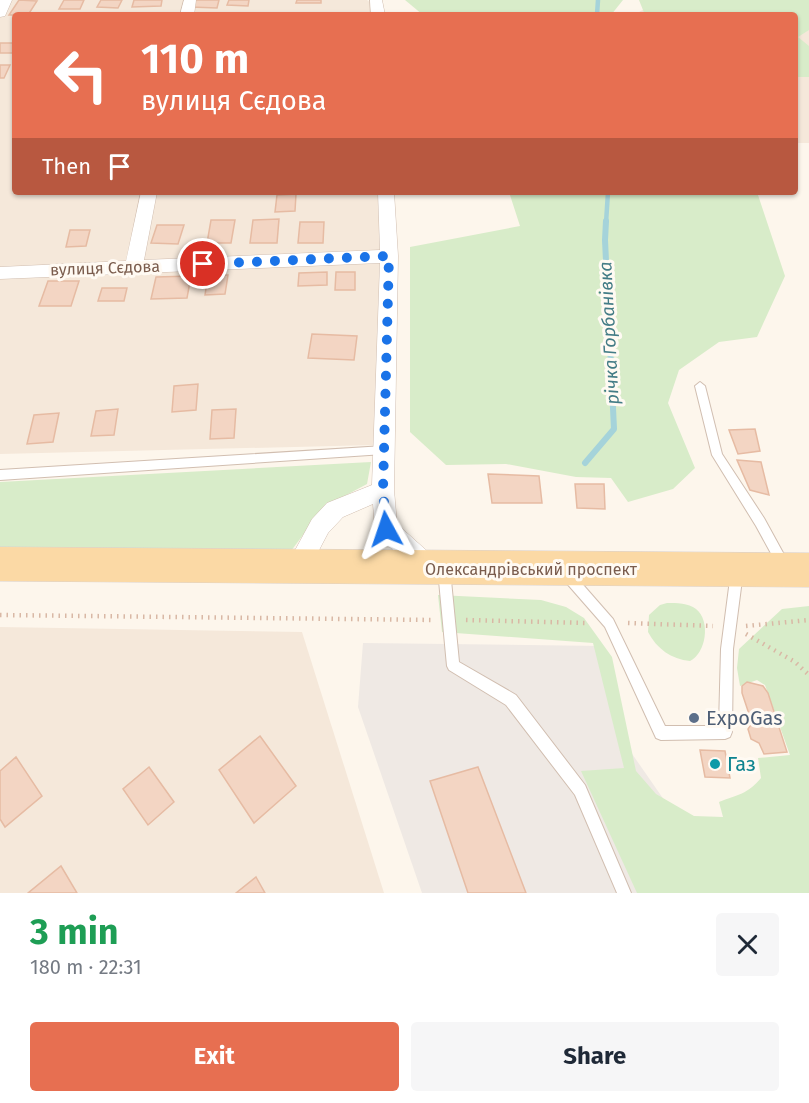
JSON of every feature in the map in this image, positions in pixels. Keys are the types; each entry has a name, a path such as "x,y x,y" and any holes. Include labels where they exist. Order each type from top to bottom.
{"main road":[{"name":"Олександрівський проспект","path":"0,564 797,570"}],"street":[{"path":"0,13 6,0"},
{"path":"134,267 148,195"},
{"path":"386,195 389,256 383,490 386,529 436,568"},
{"name":"вулиця Сєдова","path":"0,273 389,256"},
{"path":"298,567 320,526 335,510 383,490"}],"lane":[{"path":"700,386 717,455 760,522 797,570"},
{"path":"0,475 384,450"},
{"path":"436,568 447,620 453,666 511,700 580,790 624,893"},
{"path":"561,568 609,623 660,733 725,732 727,649 732,627 737,571"}],"path":[{"path":"0,615 447,620 732,627 809,620"},
{"path":"732,627 795,662 809,675"}],"shaded area":[{"path":"0,0 367,0 372,4 372,12 12,12 12,195 378,195 380,244 375,445 0,454"},
{"path":"809,0 809,143 798,143 798,12 639,12 656,2"},
{"path":"0,627 302,632 384,893 0,893"},
{"path":"363,643 602,646 628,748 685,830 715,893 422,893 358,707"}],"green space":[{"path":"405,0 623,0 613,12 419,12"},
{"path":"639,0 809,0 809,30 798,37 798,12 644,12"},
{"path":"798,37 809,46 809,77 798,77"},
{"path":"510,195 758,195 785,276 757,337 719,342 679,370 668,403 695,468 673,489 628,502 611,478 576,477 506,464 446,465 410,432 410,247 520,226"},
{"path":"371,462 367,484 324,507 291,551 0,547 0,482"},
{"path":"438,595 541,600 566,607 584,618 612,657 636,771 656,794 694,816 723,817 719,802 747,791 761,778 758,758 790,755 765,685 757,680 740,686 737,668 739,649 782,609 809,606 809,893 637,893 581,771 624,768 593,643 442,632"},
{"path":"667,603 693,607 701,614 704,621 703,644 700,651 690,661 665,652 648,632 649,615 660,605"}],"building":[{"path":"19,0 37,1 30,12 12,12 12,15 9,15"},
{"path":"64,0 84,0 80,9 59,9"},
{"path":"101,0 122,0 118,8 97,7"},
{"path":"134,0 162,0 161,6 132,7"},
{"path":"194,0 219,0 217,8 191,7"},
{"path":"229,0 249,0 248,6 227,5"},
{"path":"297,0 321,0 321,3 296,3"},
{"path":"0,43 12,43 12,53 0,53"},
{"path":"0,65 10,65 4,78 0,78"},
{"path":"277,195 296,195 295,211 275,212"},
{"path":"279,219 277,243 250,243 253,220"},
{"path":"211,220 235,220 231,243 207,243"},
{"path":"300,222 324,222 323,243 298,243"},
{"path":"157,225 184,225 178,244 151,243"},
{"path":"70,230 90,230 86,246 66,247"},
{"path":"327,272 327,285 298,286 299,273"},
{"path":"336,272 355,272 355,290 335,290"},
{"path":"208,275 228,275 225,294 205,295"},
{"path":"191,276 187,298 151,299 156,277"},
{"path":"48,281 79,281 71,306 39,306"},
{"path":"102,288 127,288 124,301 98,301"},
{"path":"312,334 357,336 354,360 308,358"},
{"path":"198,384 196,410 172,412 174,386"},
{"path":"118,409 114,435 91,436 96,411"},
{"path":"236,409 234,438 210,439 212,410"},
{"path":"59,413 53,442 27,444 34,415"},
{"path":"755,429 760,451 738,454 729,430"},
{"path":"737,460 761,462 769,495 750,490"},
{"path":"488,474 539,476 542,503 492,503"},
{"path":"575,484 604,484 605,509 577,508"},
{"path":"747,682 763,686 768,693 787,752 764,754 759,743 751,739 748,729 752,723 742,693 742,686"},
{"path":"260,736 296,786 254,823 219,770"},
{"name":"Газ","path":"700,750 725,751 730,778 705,777"},
{"path":"16,757 42,796 5,827 0,819 0,771"},
{"path":"149,767 174,802 148,825 123,789"},
{"path":"478,767 526,893 468,893 430,781"},
{"path":"61,866 77,893 28,893"},
{"path":"256,877 265,893 236,893"}],"waterway":[{"name":"річка Горбанівка","path":"597,12 598,0"},
{"name":"річка Горбанівка","path":"606,223 608,195"},
{"name":"річка Горбанівка","path":"585,463 614,429 606,221"}],"place":[{"name":"ExpoGas","path":"694,718"},
{"name":"Газ","path":"715,764"}],"route":[{"path":"203,264 389,256 383,490 386,529"}]}
